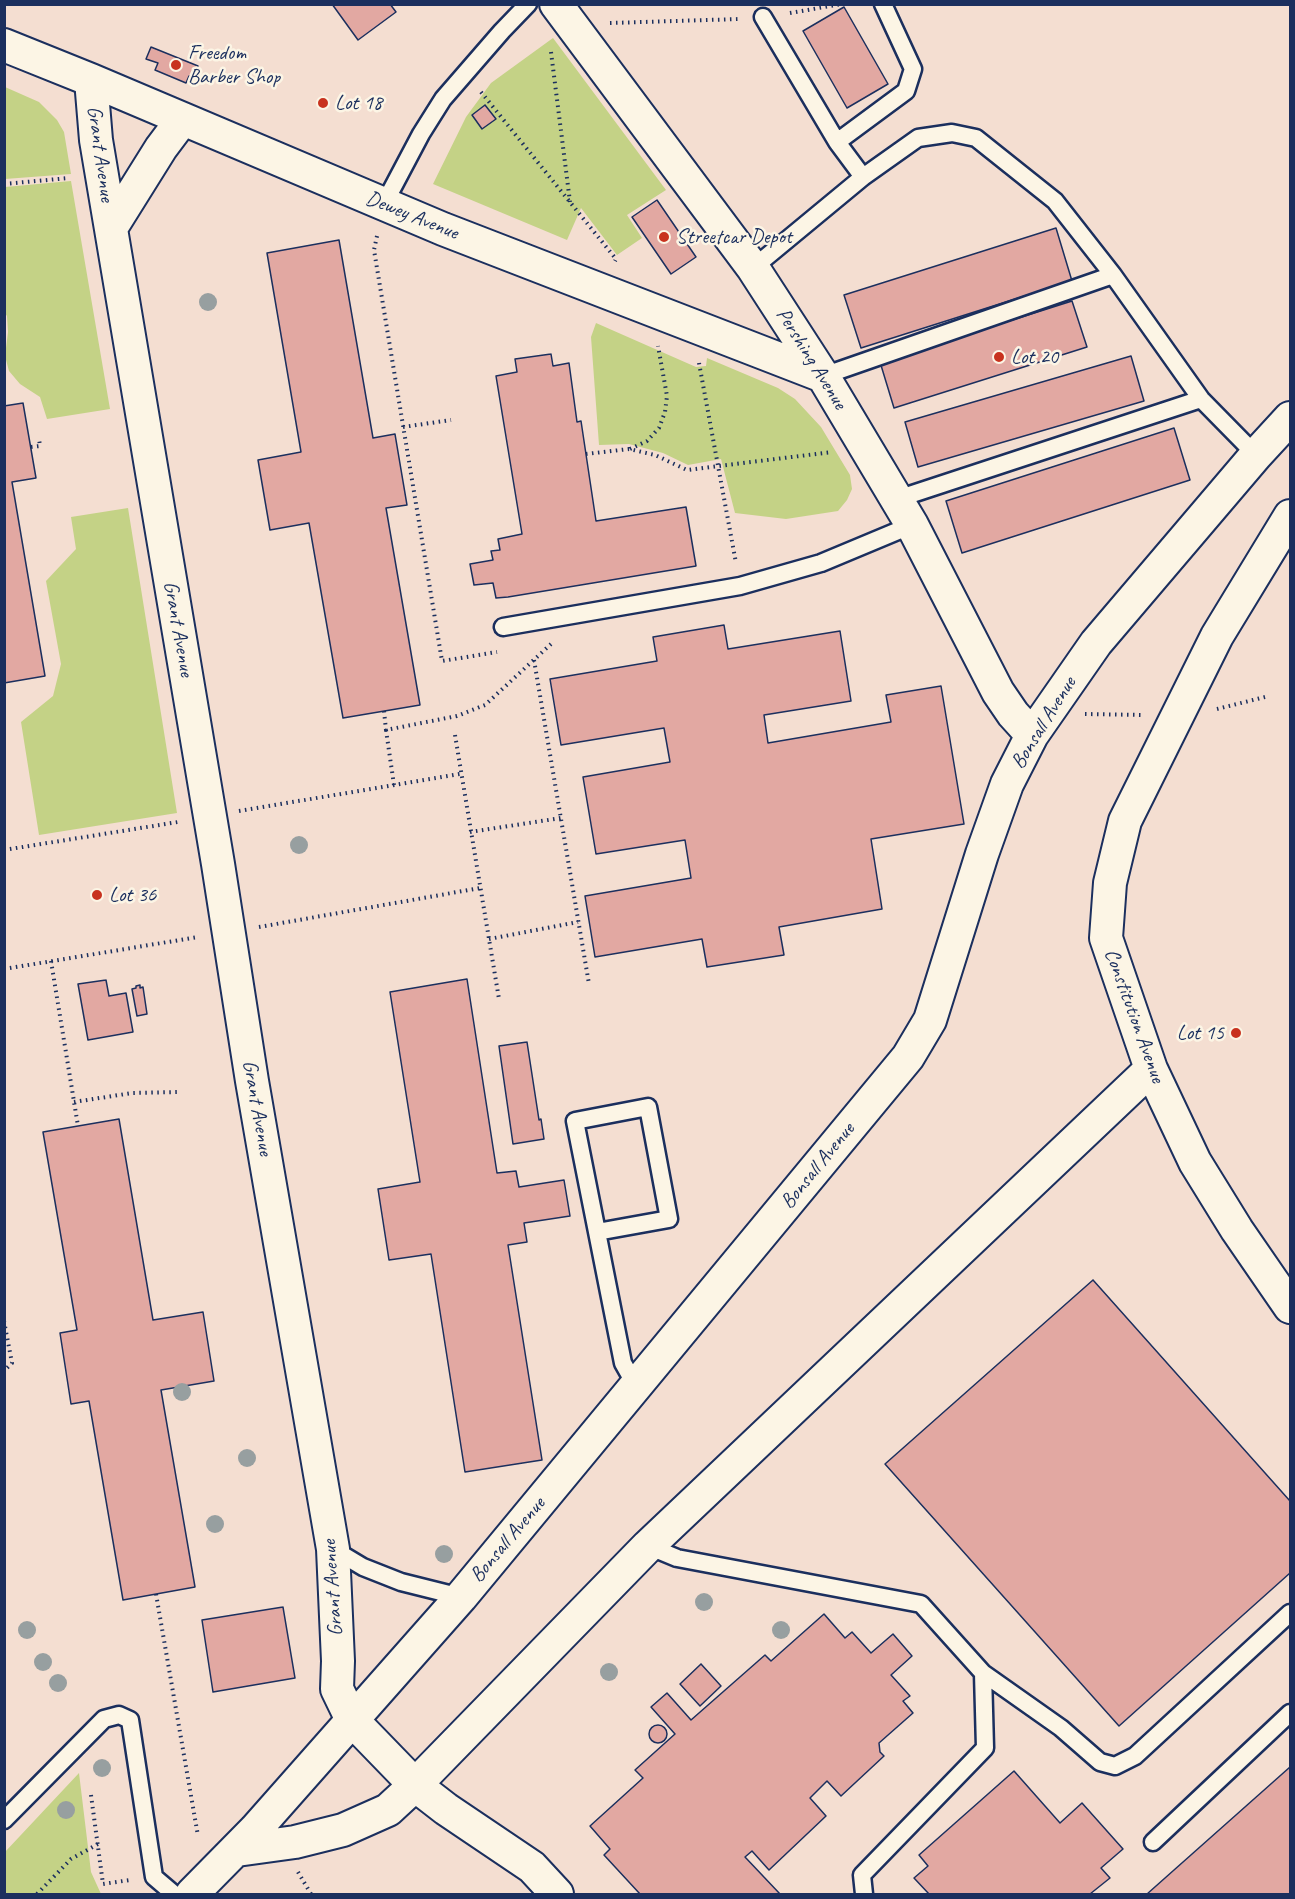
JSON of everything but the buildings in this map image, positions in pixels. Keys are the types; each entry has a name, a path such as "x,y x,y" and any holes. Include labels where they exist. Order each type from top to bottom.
{"street":[{"name":"Pershing Avenue","path":"556,4 753,268 823,376 904,512 991,680 1013,714 1032,735"},
{"name":"Dewey Avenue","path":"4,45 182,120 382,216 465,237 823,376"},
{"name":"Grant Avenue","path":"91,80 93,121 218,864 252,1081 333,1549 337,1689 352,1720 415,1785 446,1809 532,1867 557,1894"},
{"name":"Grant Avenue","path":"111,228 161,148 182,120"},
{"name":"Bonsall Avenue","path":"192,1894 237,1850 461,1597 908,1057 930,1020 982,854 1007,784 1032,735 1096,643 1290,418"},
{"name":"Constitution Avenue","path":"1290,516 1217,636 1125,821 1110,883 1106,938 1151,1069 1195,1162 1237,1230 1290,1307"},
{"path":"237,1850 295,1842 343,1830 388,1810 648,1546 1151,1069"}],"lane":[{"path":"382,216 421,134 443,99 528,4"},
{"path":"837,142 906,91 913,69 883,4"},
{"path":"763,17 837,142 863,177"},
{"path":"753,268 863,177 918,138 951,133 976,138 1055,201 1113,275 1201,399 1256,455"},
{"path":"823,376 1113,275"},
{"path":"503,627 740,586 821,563 904,512 1201,399"},
{"path":"597,1232 669,1219 648,1107 575,1121 622,1363 636,1386"},
{"path":"648,1546 677,1558 921,1604 983,1673 1061,1728 1100,1762 1114,1766 1135,1756 1290,1613"},
{"path":"333,1549 363,1567 401,1582 461,1597"},
{"path":"864,1894 862,1875 985,1748 983,1673"},
{"path":"1153,1842 1290,1713"},
{"path":"9,1816 104,1719 118,1715 124,1717 130,1720 154,1877 174,1894"},
{"path":"4,1796 9,1816"}],"path":[{"path":"601,24 763,17 842,4"},
{"path":"555,48 550,53 571,204"},
{"path":"465,72 616,260 614,266"},
{"path":"4,183 76,177"},
{"path":"382,216 374,250 442,661"},
{"path":"586,454 629,449 647,441 659,428 668,396 658,346"},
{"path":"699,363 740,586"},
{"path":"403,427 451,420"},
{"path":"31,447 39,446 39,439"},
{"path":"629,449 655,455 687,470 866,447"},
{"path":"386,730 458,716 485,705 552,643"},
{"path":"534,660 589,984"},
{"path":"1213,710 1269,696"},
{"path":"384,711 394,785"},
{"path":"1081,714 1153,715"},
{"path":"455,735 499,999"},
{"path":"231,813 460,774"},
{"path":"470,832 561,818"},
{"path":"4,850 183,821"},
{"path":"249,928 480,888"},
{"path":"489,939 578,922"},
{"path":"4,969 205,936"},
{"path":"51,961 78,1126"},
{"path":"74,1102 132,1093 181,1092"},
{"path":"4,1321 12,1363 4,1371"},
{"path":"156,1594 198,1836"},
{"path":"91,1796 103,1884 154,1877"},
{"path":"38,1894 71,1858 98,1844"},
{"path":"294,1866 311,1894"}],"shaded area":[{"path":"5,5 1290,5 1290,1894 5,1894"}],"green space":[{"path":"553,38 666,190 627,215 642,238 617,255 581,208 567,240 433,184 466,117 491,83"},
{"path":"5,87 39,102 57,120 64,132 71,174 5,179"},
{"path":"71,181 110,409 47,419 40,397 20,384 9,371 5,356 8,332 7,316 4,312 5,187"},
{"path":"596,323 696,367 706,366 707,358 778,388 795,399 821,427 850,475 852,489 847,500 838,511 786,519 735,513 721,459 688,465 663,453 629,444 599,445 591,337"},
{"path":"128,508 177,813 39,835 21,722 53,696 61,664 46,581 76,549 71,517"},
{"path":"79,1773 91,1872 101,1894 5,1894 5,1852"}],"place":[{"name":"Freedom Barber Shop","path":"176,65"},
{"name":"Lot 18","path":"323,103"},
{"name":"Streetcar Depot","path":"664,237"},
{"name":"Lot 20","path":"999,357"},
{"name":"Lot 36","path":"97,895"},
{"name":"Lot 15","path":"1236,1033"}]}
